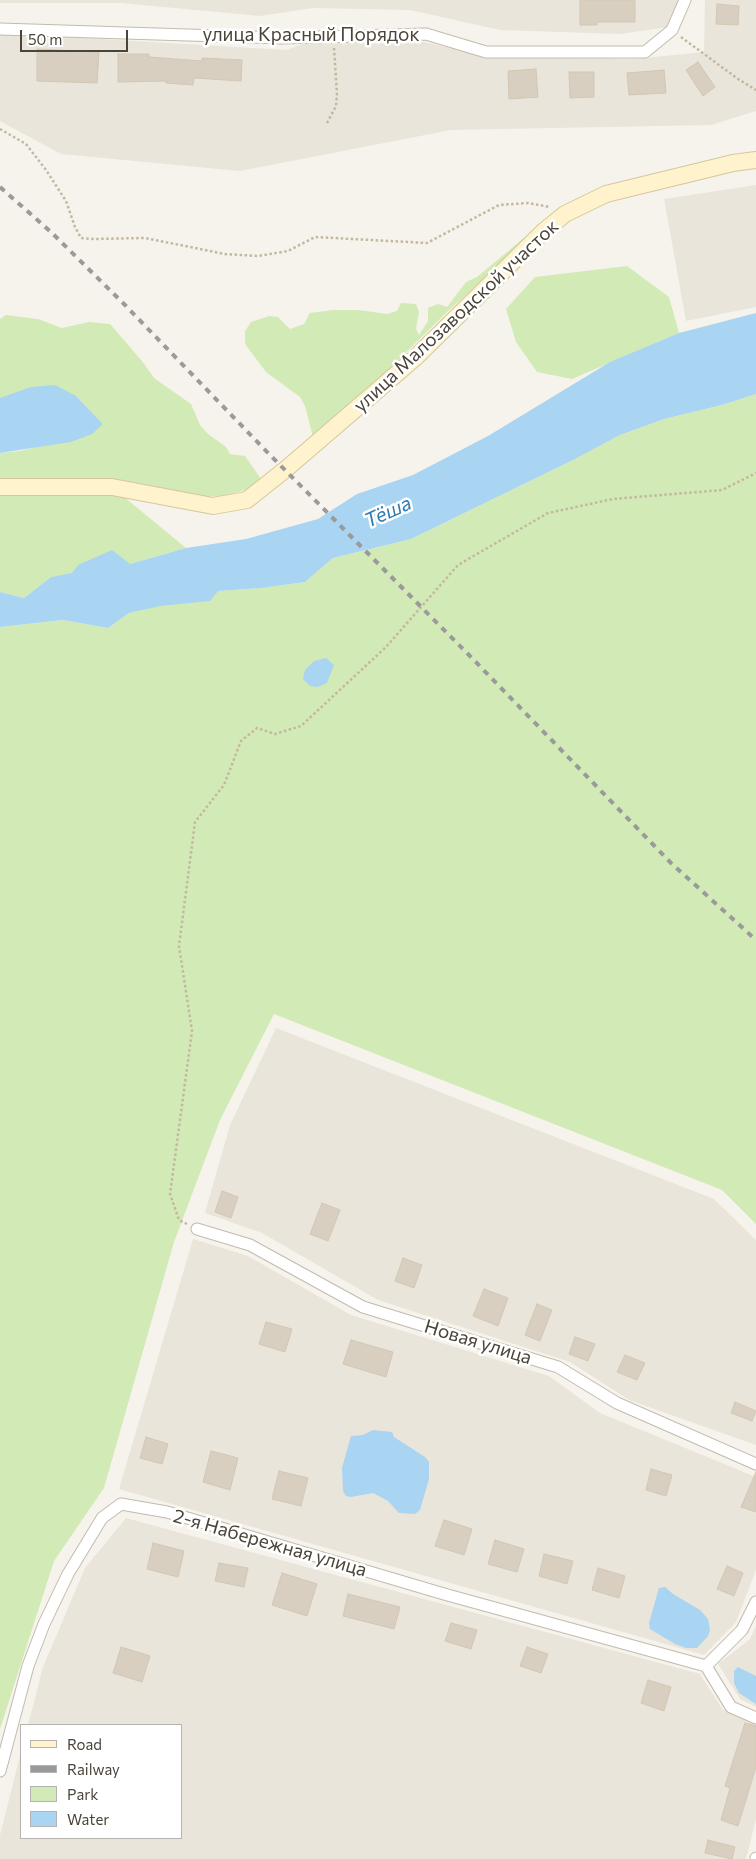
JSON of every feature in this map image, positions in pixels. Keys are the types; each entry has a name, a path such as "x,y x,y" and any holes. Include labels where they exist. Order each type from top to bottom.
{"street":[{"path":"672,30 685,0"},
{"name":"улица Красный Порядок","path":"0,29 282,38 426,34 486,52 645,52 672,30"},
{"name":"улица Малозаводской участок","path":"0,487 112,487 213,506 247,500 416,358 544,231 565,214 606,194 733,163 756,160"},
{"name":"Новая улица","path":"197,1229 250,1245 363,1307 558,1367 616,1403 756,1464"},
{"name":"2-я Набережная улица","path":"0,1771 28,1666 44,1624 68,1574 102,1518 121,1504 167,1512 444,1594 706,1666"},
{"path":"756,1602 742,1630 706,1666 731,1707 756,1718"}],"path":[{"path":"672,30 738,79 756,90"},
{"path":"327,123 336,106 337,94 335,54 331,36"},
{"path":"0,129 26,144 66,200 75,227 81,238 93,240 145,238 225,254 258,256 288,250 315,237 427,243 500,206 528,203 565,214"},
{"path":"197,1229 179,1220 170,1194 192,1030 179,946 195,822 224,785 241,741 257,728 275,734 301,726 386,647 458,565 548,513 613,499 722,490 756,473"}],"shaded area":[{"path":"0,0 679,0 679,7 669,27 620,34 500,30 410,10 313,8 260,16 121,3 0,3"},
{"path":"705,0 756,0 756,111 711,125 451,130 240,171 61,154 0,121 0,33 286,50 324,37 414,40 493,57 634,59 704,52"},
{"path":"756,185 756,307 686,321 664,199"},
{"path":"276,1028 714,1199 756,1240 756,1445 629,1400 570,1362 378,1300 262,1233 205,1213 230,1125"},
{"path":"193,1239 248,1256 351,1315 549,1376 600,1413 756,1477 756,1570 736,1622 704,1655 119,1489"},
{"path":"126,1518 700,1674 723,1710 756,1722 756,1819 746,1859 0,1859 0,1835 20,1756 20,1839 182,1839 182,1724 28,1724 43,1667 85,1568"},
{"path":"756,1626 756,1707 740,1699 718,1664 750,1639"}],"green space":[{"path":"537,227 538,230 448,311 364,394 313,437 305,406 300,397 266,372 245,344 245,331 251,322 269,316 278,317 290,329 304,324 310,313 333,310 359,310 387,314 397,311 401,303 416,304 419,312 416,329 419,335 428,321 428,308 438,304 447,307 466,282 477,277"},
{"path":"627,266 669,297 679,333 572,379 537,372 516,342 506,309 535,277"},
{"path":"6,315 38,319 62,328 89,322 110,324 154,378 191,404 200,425 208,434 226,447 230,454 245,456 261,479 256,487 220,497 0,481 0,453 20,451 50,444 103,424 76,396 0,398 0,319"},
{"path":"756,394 756,1224 722,1190 274,1014 220,1120 174,1242 104,1488 54,1561 0,1729 0,627 63,620 108,628 129,613 218,591 305,582 333,558 411,539 620,435 664,419 722,405"},
{"path":"0,487 112,487 186,548 130,564 51,577 24,598 0,592"}],"water":[{"name":"Тёша","path":"756,313 756,394 722,405 664,419 620,435 411,539 333,558 305,582 218,591 210,601 160,606 129,613 108,628 63,620 0,627 0,592 24,598 51,577 72,573 78,565 112,550 130,564 186,548 246,539 318,519 357,494 413,475 488,436 610,362 679,333"},
{"path":"55,385 76,396 103,424 92,434 71,442 0,453 0,398 31,387"},
{"path":"326,658 334,665 327,683 318,687 310,686 303,679 305,670 314,661"},
{"path":"373,1430 392,1432 394,1437 425,1457 429,1462 429,1479 420,1510 415,1514 399,1513 388,1501 373,1493 351,1497 346,1496 343,1491 342,1468 351,1436 363,1435"},
{"path":"665,1587 700,1610 708,1619 710,1630 708,1636 697,1648 686,1648 675,1644 650,1629 649,1623 659,1588"},
{"path":"738,1667 756,1676 756,1704 739,1693 734,1683 734,1671"}],"building":[{"path":"580,0 635,0 635,22 597,22 597,25 580,25"},
{"path":"717,4 739,6 738,25 716,24"},
{"path":"37,49 99,52 97,83 37,81"},
{"path":"118,54 149,54 149,57 202,61 202,58 242,60 241,81 194,78 193,85 166,83 166,81 118,82"},
{"path":"698,62 715,87 703,96 686,70"},
{"path":"536,69 538,97 509,99 508,71"},
{"path":"664,70 666,93 629,95 627,73"},
{"path":"569,72 594,72 594,97 570,98"},
{"path":"222,1191 238,1197 231,1218 215,1212"},
{"path":"322,1203 340,1210 328,1241 310,1234"},
{"path":"403,1258 422,1265 414,1288 395,1281"},
{"path":"484,1289 508,1298 498,1326 473,1316"},
{"path":"537,1304 552,1310 540,1341 525,1335"},
{"path":"266,1322 292,1329 285,1352 259,1344"},
{"path":"575,1337 595,1344 588,1361 569,1354"},
{"path":"351,1340 393,1352 386,1377 343,1364"},
{"path":"625,1355 645,1363 637,1380 617,1372"},
{"path":"735,1402 756,1411 752,1421 731,1413"},
{"path":"146,1437 168,1444 162,1464 140,1458"},
{"path":"211,1451 238,1458 230,1490 203,1482"},
{"path":"651,1469 672,1475 666,1496 646,1490"},
{"path":"279,1471 308,1478 301,1506 272,1499"},
{"path":"756,1472 756,1512 741,1507"},
{"path":"444,1520 472,1529 464,1555 435,1546"},
{"path":"495,1540 524,1549 517,1572 488,1564"},
{"path":"153,1543 184,1551 178,1577 147,1569"},
{"path":"544,1554 573,1561 567,1584 539,1576"},
{"path":"219,1563 248,1568 244,1587 215,1581"},
{"path":"727,1566 743,1573 734,1596 717,1589"},
{"path":"598,1568 625,1576 619,1598 592,1590"},
{"path":"282,1573 317,1584 307,1616 272,1605"},
{"path":"348,1594 400,1607 394,1629 343,1616"},
{"path":"451,1623 477,1630 471,1649 445,1641"},
{"path":"121,1647 150,1656 142,1682 113,1673"},
{"path":"527,1647 548,1654 541,1673 520,1666"},
{"path":"648,1680 671,1687 664,1711 641,1703"},
{"path":"745,1723 756,1726 756,1767 738,1826 721,1820 730,1788 725,1786"},
{"path":"708,1840 735,1847 732,1859 705,1853"}],"railway":[{"path":"0,187 51,232 124,304 671,863 756,940"}]}
